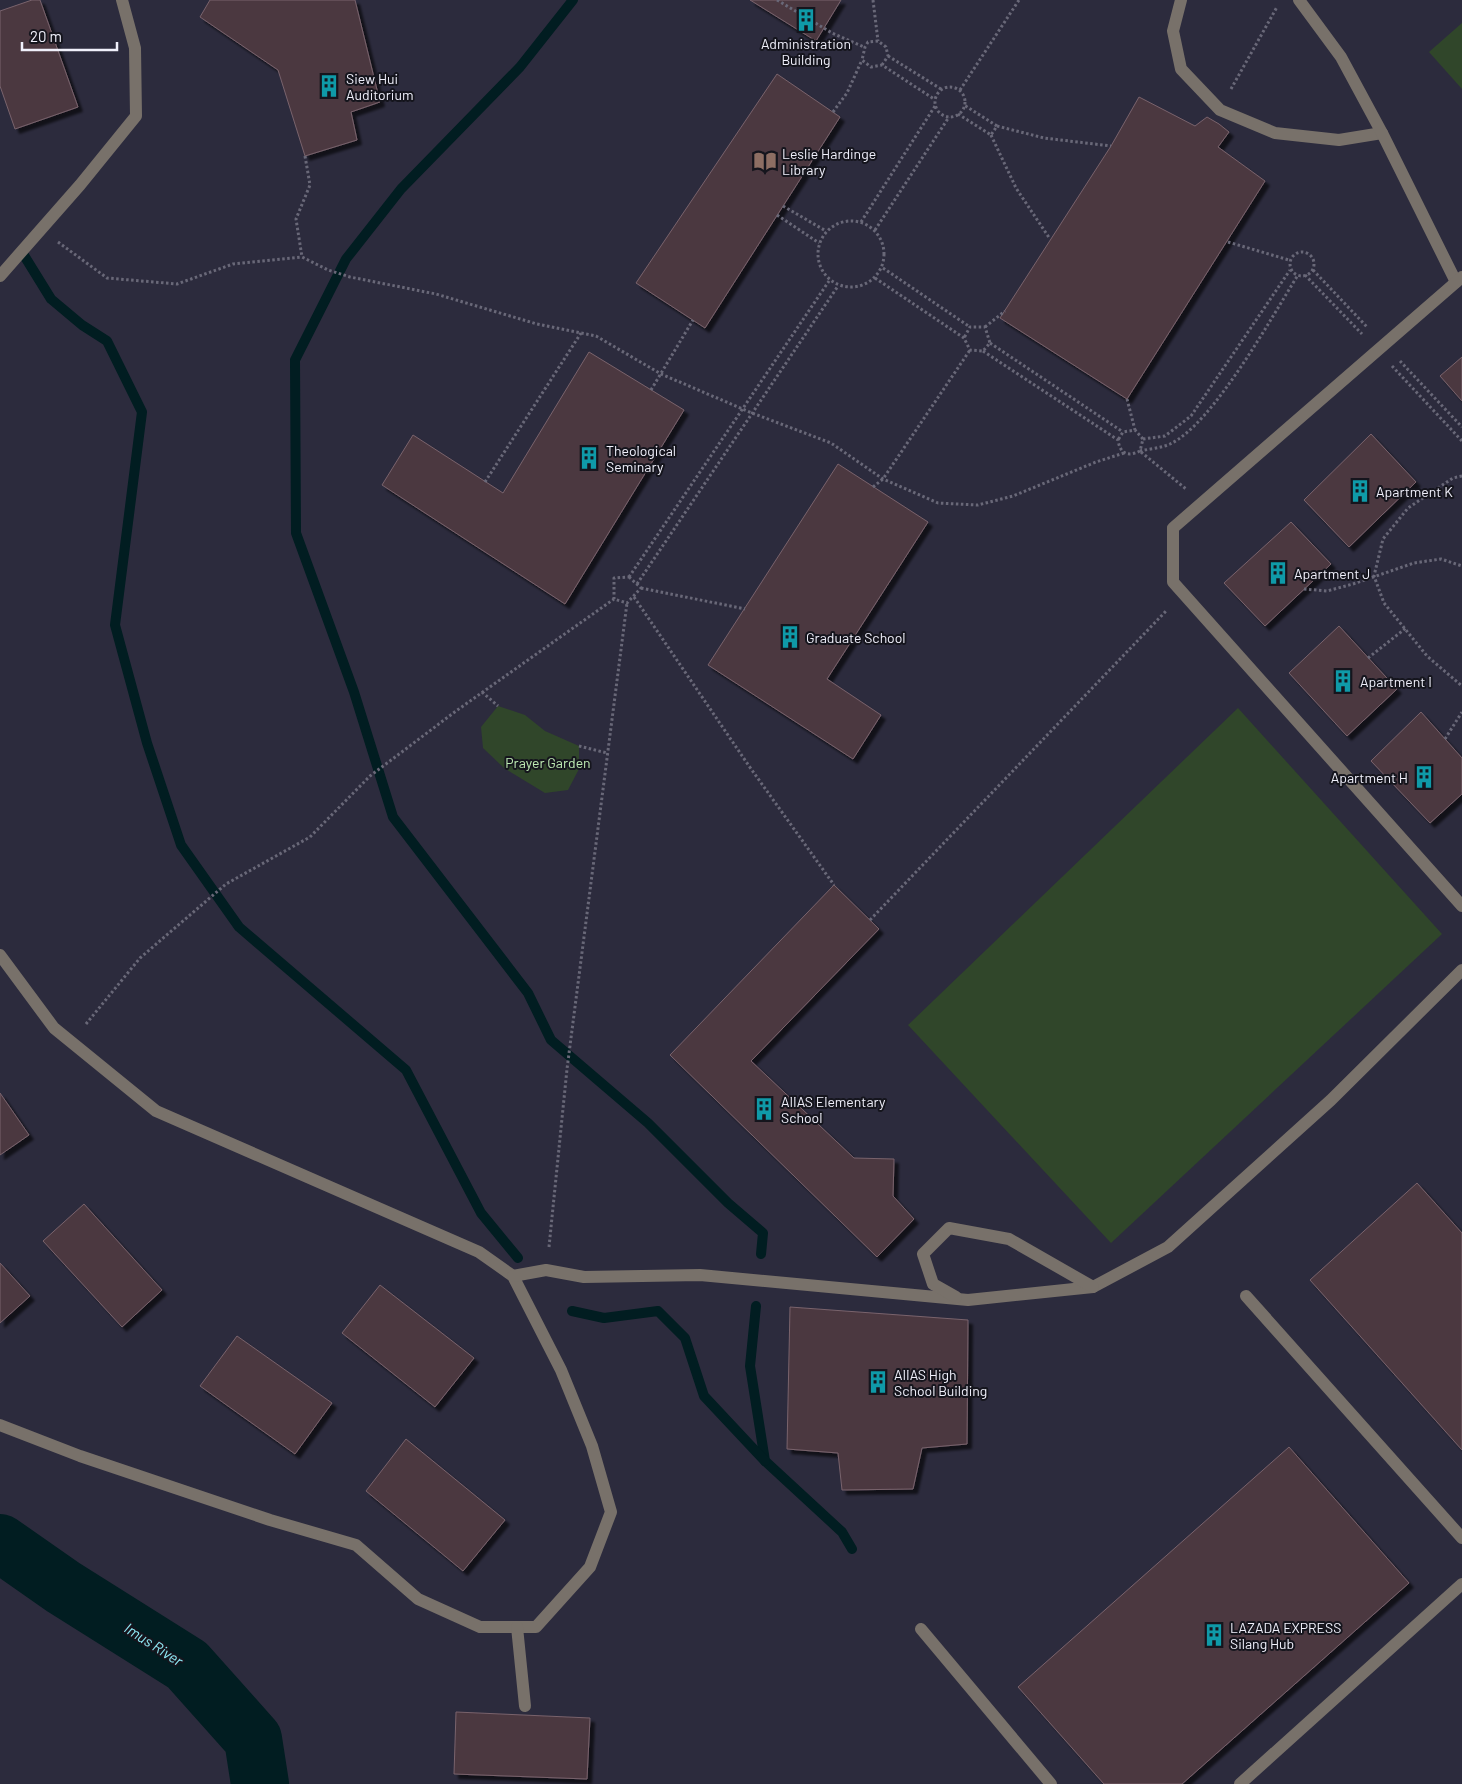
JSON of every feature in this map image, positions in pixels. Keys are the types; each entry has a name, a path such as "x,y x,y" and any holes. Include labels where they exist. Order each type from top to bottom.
{"street":[{"path":"0,276 136,116 135,48 122,0"},
{"path":"1181,0 1173,31 1181,69 1220,110 1275,133 1339,140 1382,133"},
{"path":"1299,0 1341,57 1459,279 1174,528 1173,582 1462,906"},
{"path":"0,955 54,1028 156,1111 478,1252 513,1276 561,1370 592,1446 611,1512 590,1567 536,1628 480,1627 418,1599 356,1545 270,1520 109,1465 0,1425"},
{"path":"513,1276 546,1270 584,1277 700,1275 959,1299 1093,1287 1168,1248 1331,1100 1462,970"},
{"path":"959,1299 933,1284 924,1254 949,1228 1009,1240 1093,1287"},
{"path":"1246,1296 1462,1538"},
{"path":"1240,1784 1462,1584"},
{"path":"517,1627 525,1706"},
{"path":"921,1630 1051,1784"}],"path":[{"path":"777,0 832,33 864,48"},
{"path":"873,0 878,41"},
{"path":"960,90 1019,0"},
{"path":"1220,110 1281,0"},
{"path":"833,112 847,93 868,42 878,41 886,47 888,56 941,89"},
{"path":"862,60 871,67 882,64 888,56"},
{"path":"882,64 934,99"},
{"path":"875,230 949,117 958,114 964,105 964,97 960,90 951,86 941,89 934,99 935,106 940,113 949,117"},
{"path":"964,105 997,126 1044,138 1111,146"},
{"path":"861,222 935,106"},
{"path":"958,114 991,135 1016,188 1050,239"},
{"path":"991,135 997,126"},
{"path":"302,256 296,219 310,185 305,156"},
{"path":"783,206 826,231"},
{"path":"777,215 819,243"},
{"path":"842,221 861,222 875,230 884,248 882,268 875,278 858,288 838,286 829,281 818,264 819,243 826,231 842,221"},
{"path":"42,228 69,252 107,278 177,284 233,264 302,256 328,270 350,277 436,294 537,324 596,336 661,374 722,402 743,408 752,414 831,443 883,479 938,503 978,505 1013,496 1096,462 1124,453"},
{"path":"1228,242 1289,260"},
{"path":"1289,260 1298,252 1307,254 1314,260 1314,270 1462,441"},
{"path":"1143,439 1165,436 1191,416 1290,270 1289,260"},
{"path":"882,268 970,327 985,327 1005,311"},
{"path":"1290,270 1298,275 1305,275 1314,270"},
{"path":"1123,432 1118,440 1119,448 1124,453 1132,455 1170,444 1197,423 1225,390 1298,275"},
{"path":"1305,275 1462,427"},
{"path":"875,278 964,338 970,350"},
{"path":"629,577 829,281"},
{"path":"637,584 838,286"},
{"path":"651,390 693,320"},
{"path":"964,338 970,327"},
{"path":"985,327 990,343 1123,432 1135,430"},
{"path":"485,482 581,333"},
{"path":"983,350 990,343"},
{"path":"970,350 983,350 1118,440"},
{"path":"873,487 883,479 970,350"},
{"path":"1127,399 1135,430 1143,439"},
{"path":"1140,452 1143,439"},
{"path":"1140,452 1203,502"},
{"path":"1462,476 1454,478 1408,508 1383,538 1374,576 1384,603 1427,656 1462,686"},
{"path":"1304,589 1327,591 1414,563 1441,559 1462,566"},
{"path":"614,599 614,578 629,577 641,588 745,608"},
{"path":"546,1270 570,1042 627,603 641,588"},
{"path":"870,920 1183,593"},
{"path":"634,596 749,766 834,885"},
{"path":"614,599 627,603"},
{"path":"72,1042 140,958 226,884 310,837 370,776 482,692 614,599"},
{"path":"1368,658 1406,628"},
{"path":"482,692 498,706"},
{"path":"1445,739 1462,712"},
{"path":"579,746 607,752"}],"green space":[{"path":"1462,23 1462,89 1429,52"},
{"name":"Prayer Garden","path":"498,706 525,715 545,731 579,746 579,769 568,790 545,793 504,768 483,748 481,727"},
{"path":"1238,708 1442,934 1111,1243 908,1025"}],"building":[{"path":"32,0 40,0 78,107 15,129 0,86 0,11"},
{"name":"Siew Hui Auditorium","path":"210,0 355,0 380,102 351,112 357,140 305,156 278,70 200,17"},
{"name":"Administration Building","path":"750,0 841,0 816,41"},
{"name":"Leslie Hardinge Library","path":"777,74 840,117 705,328 636,283"},
{"path":"1139,97 1195,126 1207,117 1219,124 1229,132 1218,147 1265,181 1127,399 1000,318 1111,146"},
{"name":"Theological Seminary","path":"589,352 684,410 565,604 382,485 413,435 503,493"},
{"path":"1462,357 1462,401 1440,376"},
{"name":"Apartment K","path":"1371,434 1416,482 1349,547 1304,500"},
{"name":"Graduate School","path":"838,464 928,522 827,679 881,715 853,759 708,665"},
{"name":"Apartment J","path":"1291,522 1331,564 1265,626 1224,583"},
{"name":"Apartment I","path":"1339,626 1397,689 1347,736 1289,673"},
{"name":"Apartment H","path":"1421,712 1462,758 1462,794 1430,823 1371,761"},
{"name":"AIIAS Elementary School","path":"834,885 879,929 751,1061 854,1158 894,1159 893,1196 914,1219 877,1257 670,1055"},
{"path":"0,1093 29,1135 0,1155"},
{"path":"1417,1183 1462,1233 1462,1450 1310,1280"},
{"path":"84,1204 162,1290 122,1327 43,1241"},
{"path":"0,1263 30,1296 0,1323"},
{"path":"380,1285 474,1358 435,1407 342,1333"},
{"name":"AIIAS High School Building","path":"790,1307 968,1320 967,1444 922,1448 913,1489 842,1490 838,1453 787,1449"},
{"path":"237,1336 332,1403 295,1454 200,1386"},
{"path":"406,1439 505,1520 463,1571 366,1491"},
{"name":"LAZADA EXPRESS Silang Hub","path":"1289,1447 1409,1583 1182,1784 1104,1784 1018,1687"},
{"path":"456,1712 590,1718 587,1779 454,1774"}],"waterway":[{"path":"573,0 520,67 401,189 346,259 295,360 296,533 354,692 393,817 528,993 551,1040 648,1123 728,1203 763,1233 761,1254"},
{"path":"22,252 51,299 82,325 107,341 142,412 115,625 147,743 181,845 239,927 406,1070 481,1213 518,1258"},
{"path":"756,1306 750,1366 765,1461 842,1532 852,1549"},
{"path":"572,1311 604,1318 658,1311 685,1338 704,1396 765,1461"},
{"name":"Imus River","path":"0,1543 63,1587 187,1665 253,1739 260,1784"}],"place":[{"name":"Administration Building","path":"806,20"},
{"name":"Siew Hui Auditorium","path":"329,86"},
{"name":"Leslie Hardinge Library","path":"765,161"},
{"name":"Theological Seminary","path":"589,458"},
{"name":"Apartment K","path":"1360,491"},
{"name":"Apartment J","path":"1278,573"},
{"name":"Graduate School","path":"790,637"},
{"name":"Apartment I","path":"1343,681"},
{"name":"Apartment H","path":"1424,777"},
{"name":"AIIAS Elementary School","path":"764,1109"},
{"name":"AIIAS High School Building","path":"878,1382"},
{"name":"LAZADA EXPRESS Silang Hub","path":"1214,1635"}]}
